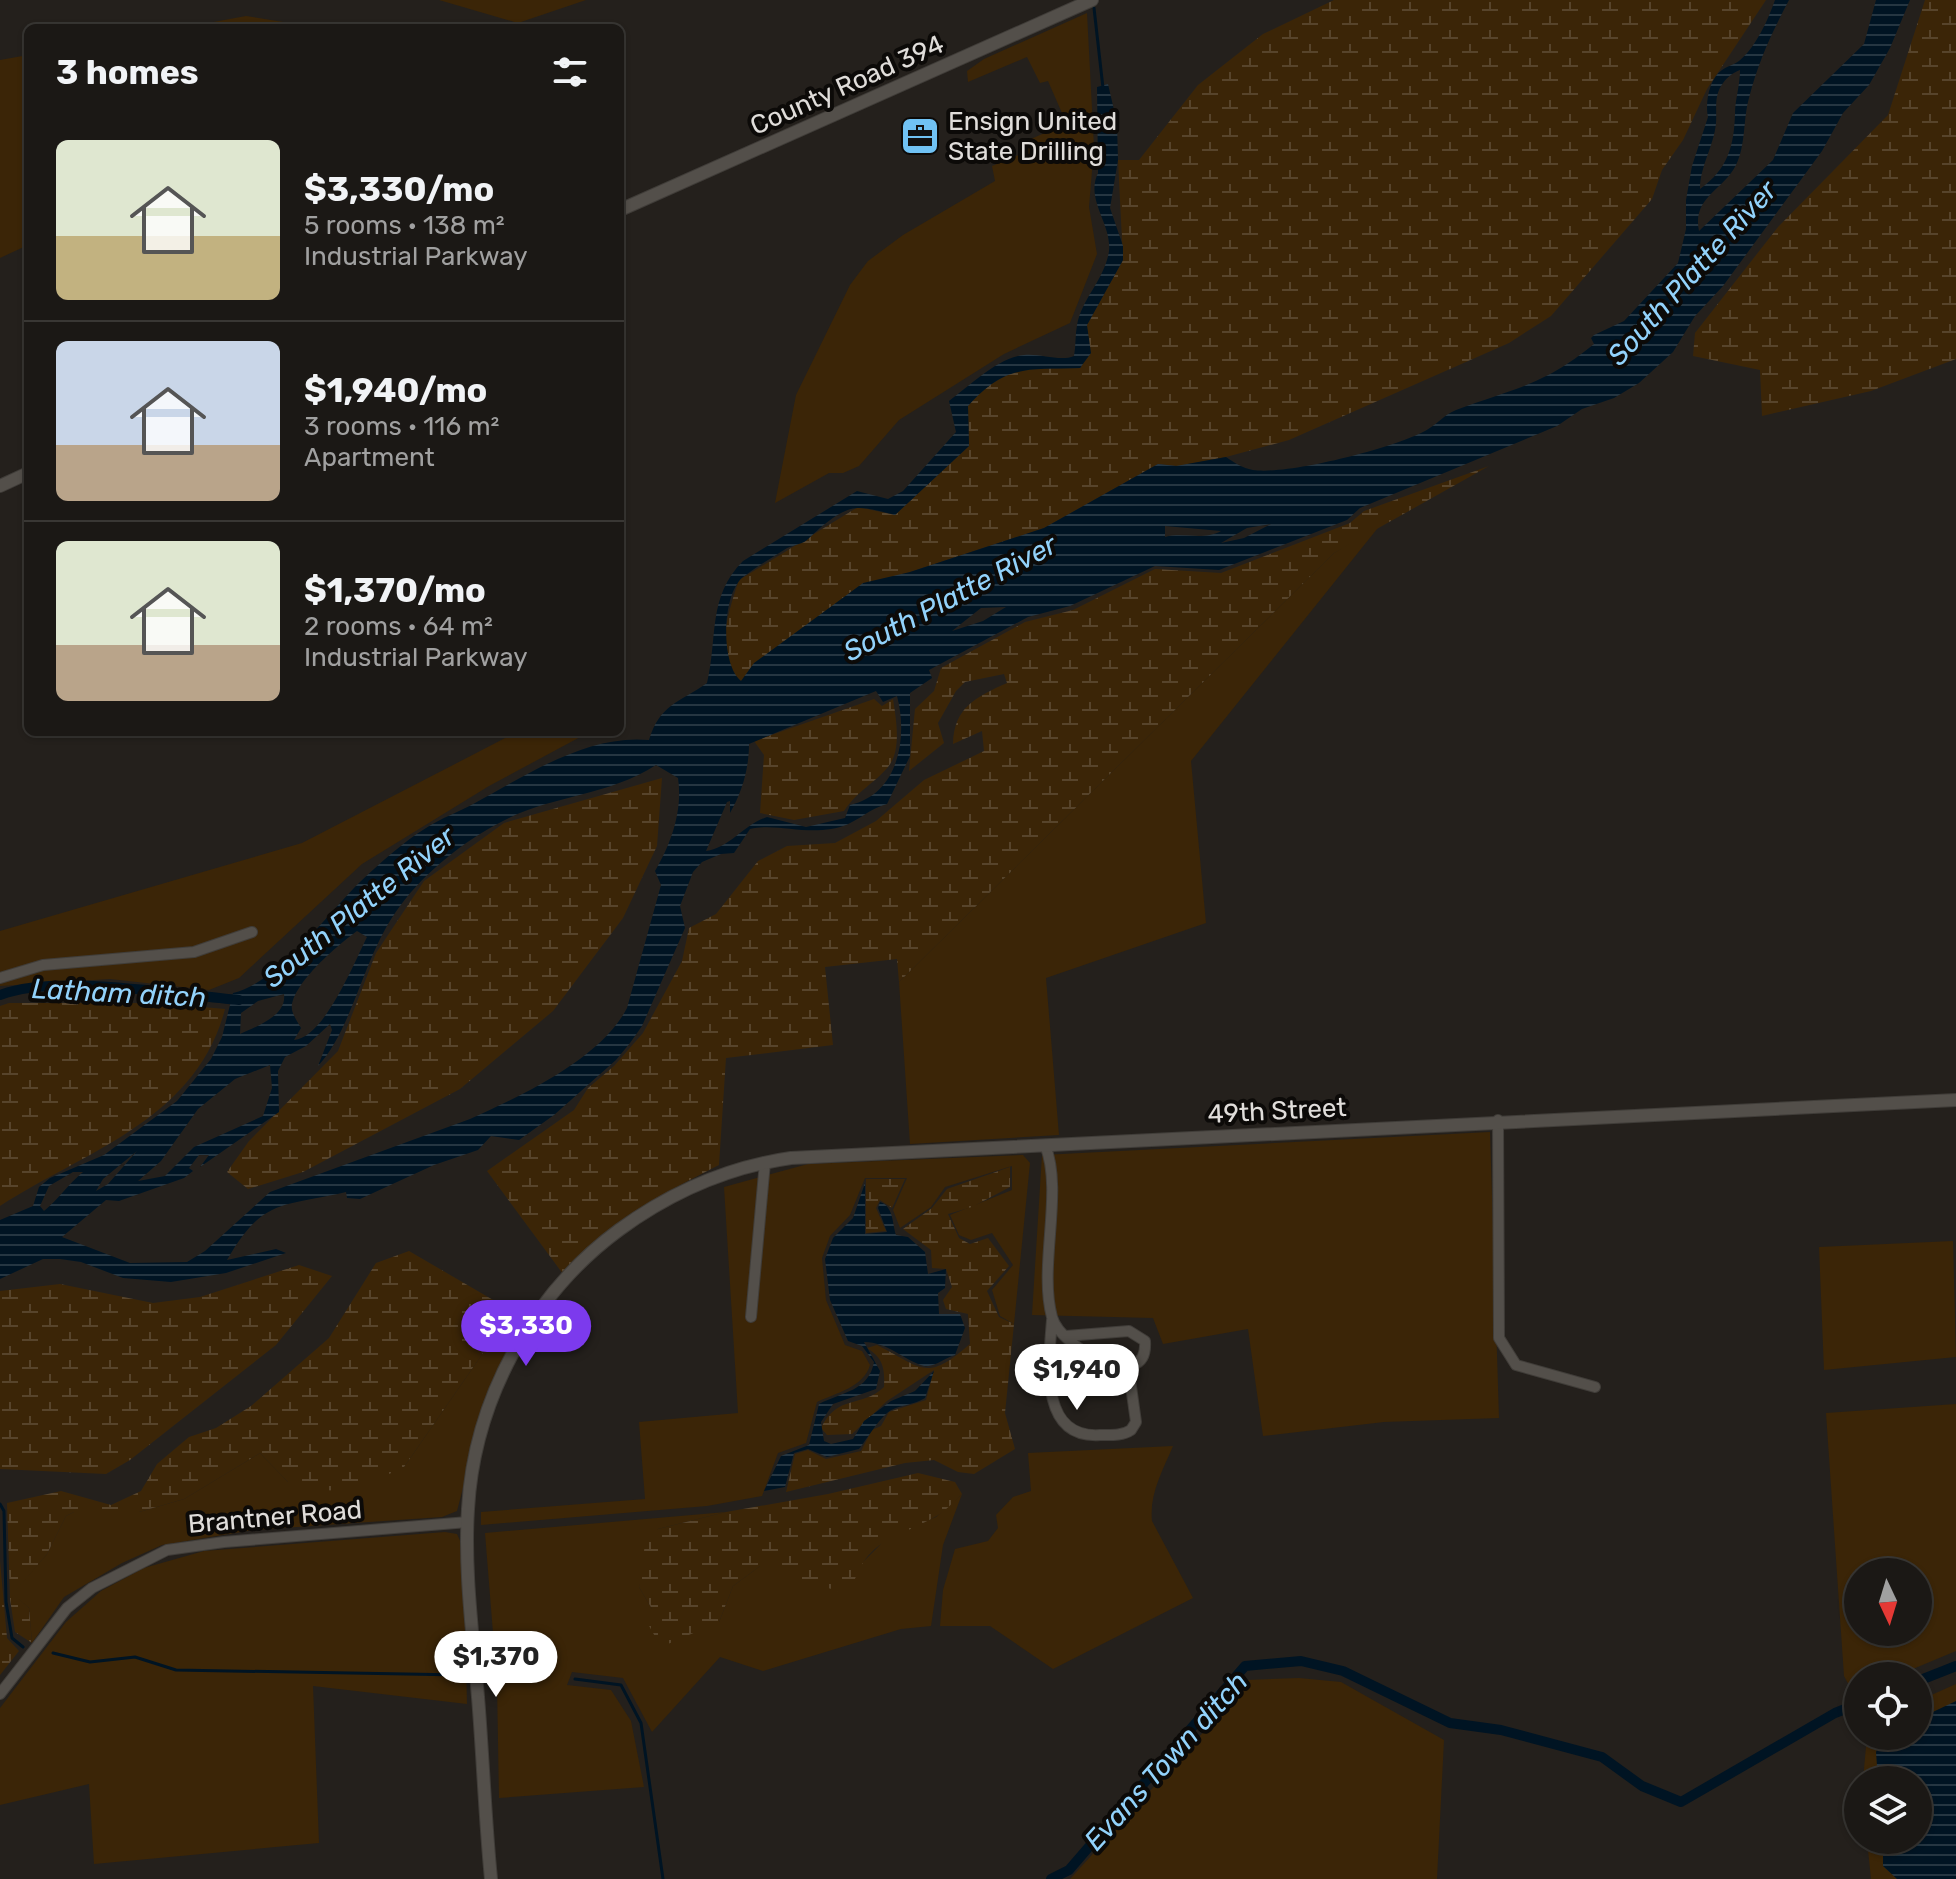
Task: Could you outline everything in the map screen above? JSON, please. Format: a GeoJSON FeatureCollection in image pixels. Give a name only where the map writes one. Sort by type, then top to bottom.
{"type":"FeatureCollection","features":[{"type":"Feature","properties":{"kind":"street","name":"County Road 394"},"geometry":{"type":"LineString","coordinates":[[624,208],[1076,4],[1092,0]]}},
{"type":"Feature","properties":{"kind":"street"},"geometry":{"type":"LineString","coordinates":[[0,486],[24,475]]}},
{"type":"Feature","properties":{"kind":"street"},"geometry":{"type":"LineString","coordinates":[[0,978],[43,965],[194,952],[252,932]]}},
{"type":"Feature","properties":{"kind":"street","name":"49th Street"},"geometry":{"type":"LineString","coordinates":[[491,1879],[468,1522],[478,1443],[500,1380],[514,1351],[556,1289],[583,1259],[617,1231],[694,1185],[765,1162],[1498,1120],[1956,1100]]}},
{"type":"Feature","properties":{"kind":"street"},"geometry":{"type":"LineString","coordinates":[[1498,1120],[1499,1338],[1516,1365],[1595,1387]]}},
{"type":"Feature","properties":{"kind":"street"},"geometry":{"type":"LineString","coordinates":[[1045,1145],[1052,1186],[1048,1247],[1052,1320],[1049,1360],[1053,1406],[1059,1418],[1075,1431],[1094,1436],[1131,1430],[1136,1422],[1128,1365]]}},
{"type":"Feature","properties":{"kind":"street"},"geometry":{"type":"LineString","coordinates":[[751,1317],[765,1162]]}},
{"type":"Feature","properties":{"kind":"street"},"geometry":{"type":"LineString","coordinates":[[1052,1320],[1066,1336],[1093,1360],[1104,1364],[1128,1365],[1140,1360],[1146,1352],[1145,1341],[1129,1331],[1066,1336]]}},
{"type":"Feature","properties":{"kind":"street","name":"Brantner Road"},"geometry":{"type":"LineString","coordinates":[[0,1694],[67,1608],[92,1588],[167,1550],[214,1542],[468,1522]]}},
{"type":"Feature","properties":{"kind":"green space"},"geometry":{"type":"Polygon","coordinates":[[[439,0],[586,0],[518,23],[439,0]]]}},
{"type":"Feature","properties":{"kind":"green space"},"geometry":{"type":"Polygon","coordinates":[[[1334,0],[1766,0],[1707,89],[1683,140],[1662,170],[1652,199],[1551,316],[1509,343],[1289,440],[1178,466],[1158,464],[1044,528],[910,572],[741,681],[732,672],[725,647],[725,633],[739,580],[858,507],[895,515],[969,446],[968,406],[995,381],[1032,369],[1081,368],[1087,325],[1123,260],[1118,160],[1139,160],[1198,85],[1263,34],[1334,0]]]}},
{"type":"Feature","properties":{"kind":"green space"},"geometry":{"type":"Polygon","coordinates":[[[1925,0],[1956,0],[1956,359],[1871,391],[1762,416],[1760,370],[1693,356],[1695,333],[1778,227],[1888,115],[1925,0]]]}},
{"type":"Feature","properties":{"kind":"green space"},"geometry":{"type":"Polygon","coordinates":[[[1087,13],[1094,147],[1089,207],[1097,254],[1070,323],[1004,354],[899,420],[859,466],[843,473],[829,473],[775,503],[796,395],[850,285],[868,261],[903,235],[995,181],[992,166],[1026,152],[1022,143],[1058,127],[1053,117],[1062,113],[1048,81],[1040,83],[1027,57],[968,82],[967,71],[984,59],[1087,13]]]}},
{"type":"Feature","properties":{"kind":"green space"},"geometry":{"type":"Polygon","coordinates":[[[246,16],[295,24],[203,24],[246,16]]]}},
{"type":"Feature","properties":{"kind":"green space"},"geometry":{"type":"Polygon","coordinates":[[[24,56],[24,247],[0,258],[0,60],[24,56]]]}},
{"type":"Feature","properties":{"kind":"green space"},"geometry":{"type":"Polygon","coordinates":[[[1489,466],[1334,553],[899,982],[897,959],[825,967],[833,1045],[726,1058],[719,1165],[616,1224],[563,1274],[487,1171],[574,1110],[588,1088],[614,1066],[643,1033],[682,961],[689,928],[716,914],[758,861],[787,846],[835,843],[876,821],[924,780],[984,751],[982,731],[953,744],[954,731],[962,712],[969,705],[1007,683],[1004,674],[965,682],[956,691],[938,723],[944,743],[909,771],[915,709],[934,691],[941,668],[1025,622],[1073,610],[1155,569],[1221,573],[1350,523],[1364,511],[1489,466]]]}},
{"type":"Feature","properties":{"kind":"green space"},"geometry":{"type":"Polygon","coordinates":[[[1381,524],[1191,761],[1206,923],[1046,978],[1059,1135],[910,1144],[899,982],[1334,553],[1381,524]]]}},
{"type":"Feature","properties":{"kind":"green space"},"geometry":{"type":"Polygon","coordinates":[[[874,699],[882,706],[893,699],[897,734],[895,752],[883,773],[844,811],[794,820],[760,813],[764,755],[754,741],[874,699]]]}},
{"type":"Feature","properties":{"kind":"green space"},"geometry":{"type":"Polygon","coordinates":[[[509,736],[582,736],[489,786],[362,864],[239,978],[209,990],[110,979],[0,986],[0,931],[302,843],[509,736]]]}},
{"type":"Feature","properties":{"kind":"green space"},"geometry":{"type":"Polygon","coordinates":[[[662,778],[657,846],[623,918],[553,1011],[460,1089],[303,1172],[248,1189],[227,1172],[249,1141],[338,1051],[376,953],[424,881],[504,823],[662,778]]]}},
{"type":"Feature","properties":{"kind":"green space"},"geometry":{"type":"Polygon","coordinates":[[[9,1003],[157,1003],[225,1009],[210,1047],[190,1079],[163,1106],[101,1149],[0,1206],[0,1006],[9,1003]]]}},
{"type":"Feature","properties":{"kind":"green space"},"geometry":{"type":"Polygon","coordinates":[[[1490,1132],[1499,1418],[1384,1422],[1263,1436],[1248,1329],[1163,1344],[1153,1318],[1032,1315],[1042,1155],[1490,1132]]]}},
{"type":"Feature","properties":{"kind":"green space"},"geometry":{"type":"Polygon","coordinates":[[[1023,1155],[1030,1163],[1014,1324],[1000,1316],[992,1290],[1013,1265],[992,1233],[971,1240],[959,1235],[950,1215],[1012,1190],[1012,1166],[945,1187],[931,1207],[900,1228],[893,1210],[907,1178],[865,1178],[850,1215],[830,1236],[822,1258],[826,1300],[845,1345],[862,1351],[870,1365],[856,1384],[817,1402],[806,1443],[778,1453],[762,1496],[707,1506],[481,1525],[481,1512],[645,1499],[639,1422],[738,1413],[724,1187],[808,1164],[1023,1155]]]}},
{"type":"Feature","properties":{"kind":"green space"},"geometry":{"type":"Polygon","coordinates":[[[1010,1167],[1010,1187],[972,1207],[948,1214],[959,1238],[970,1244],[988,1238],[1009,1266],[987,1291],[999,1317],[1014,1324],[1005,1413],[1015,1449],[974,1474],[958,1472],[934,1460],[905,1463],[786,1492],[795,1454],[808,1450],[826,1459],[861,1451],[872,1430],[881,1426],[889,1412],[926,1400],[934,1370],[887,1401],[852,1434],[827,1435],[821,1428],[834,1410],[884,1387],[882,1364],[867,1348],[877,1345],[925,1368],[944,1364],[970,1344],[968,1314],[946,1309],[943,1300],[952,1287],[946,1269],[932,1268],[931,1250],[903,1229],[932,1208],[947,1189],[1010,1167]]]}},
{"type":"Feature","properties":{"kind":"green space"},"geometry":{"type":"Polygon","coordinates":[[[866,1179],[905,1179],[892,1208],[880,1200],[876,1208],[886,1231],[866,1233],[866,1179]]]}},
{"type":"Feature","properties":{"kind":"green space"},"geometry":{"type":"Polygon","coordinates":[[[1953,1241],[1956,1357],[1824,1370],[1819,1247],[1953,1241]]]}},
{"type":"Feature","properties":{"kind":"green space"},"geometry":{"type":"Polygon","coordinates":[[[409,1251],[512,1311],[404,1467],[353,1491],[318,1490],[288,1482],[260,1453],[184,1499],[139,1512],[74,1512],[66,1516],[47,1554],[13,1594],[29,1608],[32,1643],[15,1632],[10,1599],[7,1503],[61,1491],[111,1505],[141,1491],[157,1464],[189,1437],[216,1428],[251,1406],[329,1338],[376,1263],[409,1251]]]}},
{"type":"Feature","properties":{"kind":"green space"},"geometry":{"type":"Polygon","coordinates":[[[299,1265],[332,1276],[276,1345],[130,1460],[106,1474],[0,1469],[0,1291],[60,1284],[153,1303],[200,1297],[299,1265]]]}},
{"type":"Feature","properties":{"kind":"green space"},"geometry":{"type":"Polygon","coordinates":[[[512,1311],[527,1319],[487,1394],[457,1511],[442,1517],[253,1530],[162,1545],[122,1563],[64,1597],[32,1643],[29,1608],[12,1594],[47,1554],[66,1516],[74,1512],[139,1512],[184,1499],[260,1453],[288,1482],[404,1467],[512,1311]]]}},
{"type":"Feature","properties":{"kind":"green space"},"geometry":{"type":"Polygon","coordinates":[[[1956,1404],[1956,1651],[1930,1662],[1844,1662],[1844,1676],[1826,1413],[1956,1404]]]}},
{"type":"Feature","properties":{"kind":"green space"},"geometry":{"type":"Polygon","coordinates":[[[1173,1446],[1155,1492],[1152,1521],[1193,1598],[1053,1669],[990,1626],[940,1626],[943,1590],[955,1549],[988,1541],[998,1528],[996,1515],[1013,1497],[1031,1491],[1028,1453],[1173,1446]]]}},
{"type":"Feature","properties":{"kind":"green space"},"geometry":{"type":"Polygon","coordinates":[[[918,1473],[955,1482],[962,1494],[937,1516],[891,1538],[871,1553],[856,1577],[850,1595],[760,1566],[733,1586],[719,1622],[661,1647],[648,1624],[652,1609],[639,1587],[645,1544],[658,1529],[918,1473]]]}},
{"type":"Feature","properties":{"kind":"green space"},"geometry":{"type":"Polygon","coordinates":[[[962,1494],[943,1545],[931,1626],[901,1629],[763,1671],[720,1657],[652,1732],[623,1678],[572,1672],[567,1685],[611,1690],[631,1721],[644,1787],[499,1798],[497,1683],[485,1533],[726,1512],[658,1529],[639,1587],[652,1609],[719,1622],[733,1586],[760,1566],[858,1567],[888,1537],[936,1517],[962,1494]]]}},
{"type":"Feature","properties":{"kind":"green space"},"geometry":{"type":"Polygon","coordinates":[[[445,1532],[457,1534],[463,1547],[467,1704],[313,1686],[319,1843],[94,1864],[89,1784],[0,1805],[0,1708],[66,1622],[101,1591],[144,1568],[204,1551],[445,1532]]]}},
{"type":"Feature","properties":{"kind":"green space"},"geometry":{"type":"Polygon","coordinates":[[[0,1561],[7,1638],[19,1651],[0,1675],[0,1561]]]}},
{"type":"Feature","properties":{"kind":"green space"},"geometry":{"type":"Polygon","coordinates":[[[1299,1678],[1341,1682],[1444,1740],[1437,1879],[1070,1879],[1218,1716],[1246,1680],[1299,1678]]]}},
{"type":"Feature","properties":{"kind":"green space"},"geometry":{"type":"Polygon","coordinates":[[[1956,1684],[1956,1879],[1871,1879],[1868,1854],[1932,1854],[1932,1766],[1864,1766],[1866,1750],[1932,1750],[1932,1695],[1956,1684]]]}},
{"type":"Feature","properties":{"kind":"water","name":"South Platte River"},"geometry":{"type":"Polygon","coordinates":[[[1775,0],[1789,0],[1766,48],[1753,85],[1739,157],[1730,174],[1704,202],[1698,219],[1699,231],[1773,160],[1793,113],[1864,44],[1876,0],[1910,0],[1890,48],[1869,85],[1843,113],[1822,151],[1723,286],[1695,316],[1673,352],[1639,383],[1614,398],[1582,409],[1557,426],[1360,508],[1347,520],[1219,570],[1155,566],[1070,606],[1028,617],[929,670],[932,678],[910,693],[910,756],[887,804],[847,825],[831,829],[750,829],[734,853],[721,854],[702,862],[693,872],[680,906],[685,928],[642,1026],[616,1060],[554,1115],[519,1140],[491,1136],[478,1150],[434,1165],[360,1199],[347,1198],[346,1192],[276,1208],[252,1225],[227,1260],[276,1249],[286,1253],[226,1273],[171,1282],[123,1278],[81,1262],[43,1259],[0,1279],[0,1220],[33,1206],[39,1187],[50,1178],[104,1155],[177,1101],[211,1059],[222,1037],[233,993],[250,987],[284,962],[360,882],[408,840],[432,824],[558,759],[603,743],[649,740],[665,711],[707,683],[719,604],[724,589],[743,561],[857,491],[888,499],[903,491],[956,432],[949,401],[994,367],[1024,355],[1074,356],[1080,315],[1103,271],[1109,251],[1107,231],[1095,193],[1098,173],[1097,87],[1108,84],[1117,123],[1118,160],[1110,208],[1123,246],[1123,260],[1087,325],[1091,353],[1080,368],[1019,372],[994,382],[968,406],[969,446],[895,515],[863,508],[845,511],[805,542],[787,548],[743,577],[731,598],[726,629],[730,660],[741,681],[754,663],[863,583],[910,572],[1044,528],[1158,464],[1176,466],[1226,457],[1249,469],[1269,471],[1363,453],[1426,430],[1456,410],[1543,378],[1576,358],[1594,344],[1591,338],[1594,335],[1624,321],[1678,263],[1686,229],[1686,200],[1692,166],[1708,117],[1711,85],[1718,74],[1739,61],[1751,48],[1775,0]],[[1740,70],[1732,74],[1717,95],[1715,131],[1700,189],[1723,165],[1731,147],[1740,70]],[[1271,524],[1247,528],[1221,543],[1244,538],[1271,524]],[[1165,526],[1165,537],[1207,535],[1221,531],[1165,526]],[[1006,607],[981,608],[952,631],[983,621],[1006,607]],[[876,691],[749,744],[748,762],[734,805],[730,813],[730,801],[727,802],[706,851],[722,846],[767,817],[806,827],[845,818],[850,805],[867,799],[880,789],[896,762],[901,729],[897,696],[883,702],[876,691]],[[656,765],[618,784],[521,812],[460,847],[421,881],[387,925],[341,1031],[318,1066],[332,1030],[330,1024],[306,1046],[285,1057],[278,1071],[279,1112],[200,1167],[209,1155],[199,1155],[189,1168],[193,1171],[184,1178],[119,1201],[106,1200],[62,1237],[130,1263],[187,1262],[205,1251],[270,1192],[470,1119],[558,1074],[599,1044],[627,1008],[661,885],[655,871],[671,838],[679,802],[678,778],[656,765]],[[357,931],[339,945],[298,989],[292,1010],[301,1028],[294,1040],[316,1027],[327,1013],[367,937],[357,931]],[[284,994],[258,1001],[241,1013],[240,1034],[276,1014],[284,1002],[284,994]],[[270,1065],[235,1079],[198,1109],[161,1161],[138,1181],[165,1176],[194,1147],[263,1116],[272,1088],[270,1065]],[[137,1151],[103,1179],[96,1191],[108,1184],[137,1151]],[[73,1172],[49,1186],[40,1206],[44,1211],[83,1172],[73,1172]]]}},
{"type":"Feature","properties":{"kind":"water"},"geometry":{"type":"Polygon","coordinates":[[[865,1183],[865,1234],[887,1232],[878,1208],[880,1202],[885,1204],[896,1235],[908,1237],[925,1252],[928,1274],[946,1269],[945,1288],[938,1293],[939,1314],[960,1314],[965,1328],[955,1355],[928,1366],[881,1345],[864,1342],[880,1371],[876,1389],[833,1404],[821,1422],[824,1441],[831,1444],[853,1439],[864,1421],[891,1401],[915,1391],[934,1371],[925,1398],[887,1413],[859,1449],[827,1457],[808,1449],[794,1453],[785,1487],[764,1491],[781,1456],[809,1445],[819,1404],[860,1385],[871,1372],[874,1362],[862,1346],[848,1341],[830,1300],[825,1259],[833,1238],[853,1218],[865,1183]]]}},
{"type":"Feature","properties":{"kind":"water"},"geometry":{"type":"Polygon","coordinates":[[[1956,1701],[1956,1879],[1897,1879],[1883,1866],[1883,1854],[1932,1854],[1932,1766],[1877,1766],[1876,1752],[1932,1750],[1932,1712],[1956,1701]]]}},
{"type":"Feature","properties":{"kind":"waterway"},"geometry":{"type":"LineString","coordinates":[[1094,8],[1103,88]]}},
{"type":"Feature","properties":{"kind":"waterway","name":"Latham ditch"},"geometry":{"type":"LineString","coordinates":[[0,995],[24,989],[84,986],[239,1000]]}},
{"type":"Feature","properties":{"kind":"waterway"},"geometry":{"type":"LineString","coordinates":[[0,1504],[4,1511],[6,1602],[12,1638],[23,1647]]}},
{"type":"Feature","properties":{"kind":"waterway"},"geometry":{"type":"LineString","coordinates":[[53,1653],[90,1662],[135,1657],[176,1670],[461,1675]]}},
{"type":"Feature","properties":{"kind":"waterway","name":"Evans Town ditch"},"geometry":{"type":"LineString","coordinates":[[1051,1879],[1069,1870],[1245,1666],[1301,1661],[1343,1671],[1450,1723],[1501,1730],[1602,1757],[1642,1786],[1681,1802],[1844,1709]]}},
{"type":"Feature","properties":{"kind":"waterway","name":"Evans Town ditch"},"geometry":{"type":"LineString","coordinates":[[1932,1675],[1956,1666]]}},
{"type":"Feature","properties":{"kind":"waterway"},"geometry":{"type":"LineString","coordinates":[[575,1679],[621,1685],[641,1723],[663,1879]]}},
{"type":"Feature","properties":{"kind":"place","name":"Ensign United State Drilling"},"geometry":{"type":"Point","coordinates":[920,136]}}]}
